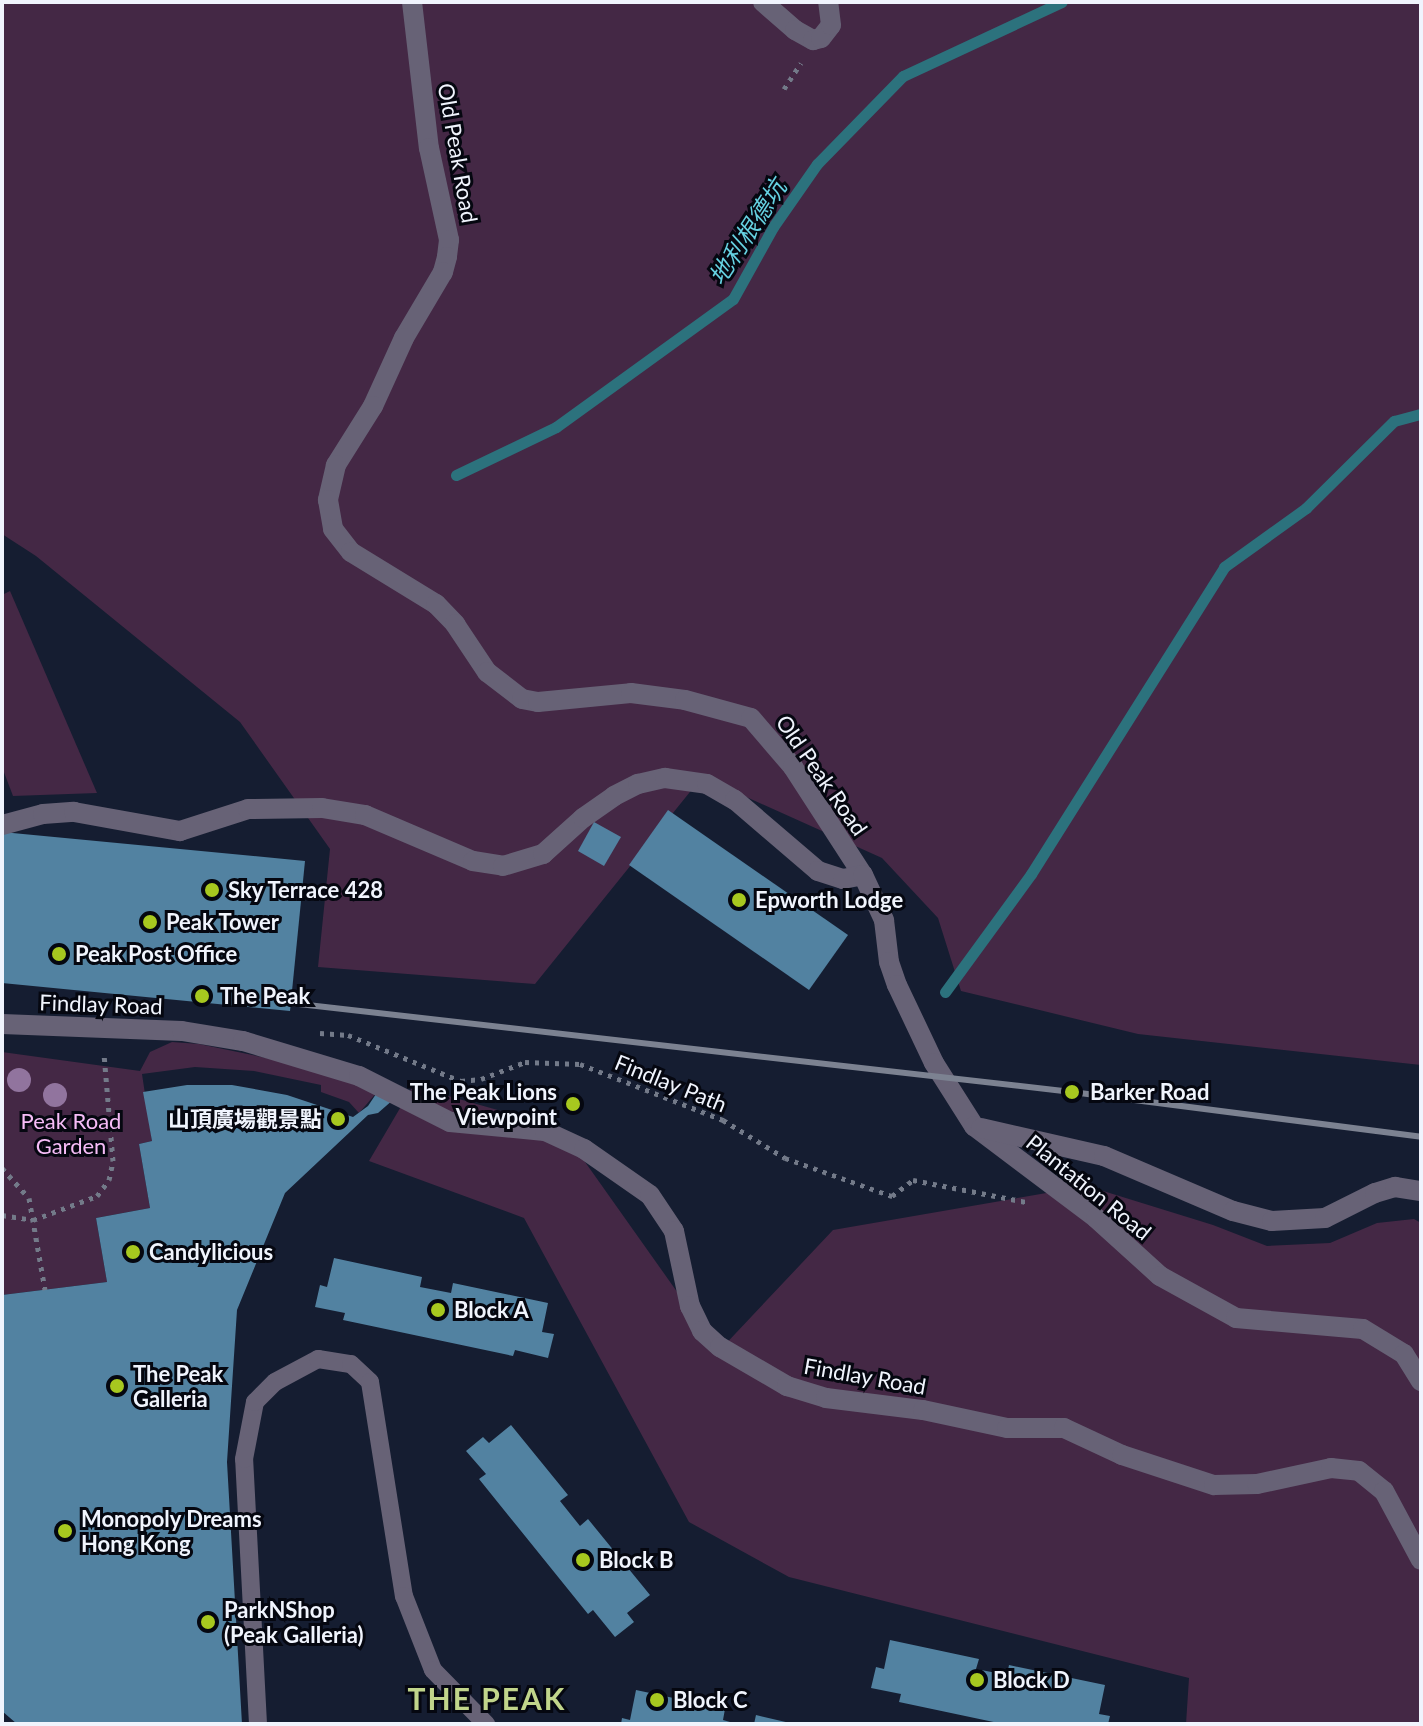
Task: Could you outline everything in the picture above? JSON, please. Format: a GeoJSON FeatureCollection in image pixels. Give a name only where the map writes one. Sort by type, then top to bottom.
{"type":"FeatureCollection","features":[{"type":"Feature","properties":{"kind":"street","name":"Old Peak Road"},"geometry":{"type":"LineString","coordinates":[[412,2],[429,148],[449,240],[447,257],[439,278],[404,338],[378,398],[336,465],[328,500],[336,534],[351,552],[436,604],[455,624],[487,672],[522,699],[538,702],[631,693],[685,700],[751,718],[793,767],[863,875]]}},
{"type":"Feature","properties":{"kind":"street"},"geometry":{"type":"LineString","coordinates":[[763,2],[795,30],[813,40],[821,38],[831,25],[828,2]]}},
{"type":"Feature","properties":{"kind":"street"},"geometry":{"type":"LineString","coordinates":[[2,825],[43,814],[74,812],[180,831],[248,809],[322,808],[365,815],[473,861],[503,866],[543,854],[583,818],[626,789],[648,781],[676,778],[707,784],[728,795],[818,871],[843,879],[863,875]]}},
{"type":"Feature","properties":{"kind":"street","name":"Plantation Road"},"geometry":{"type":"LineString","coordinates":[[863,875],[884,920],[897,985],[934,1063],[974,1126],[1096,1218],[1160,1276],[1236,1318],[1363,1329],[1404,1354],[1421,1381]]}},
{"type":"Feature","properties":{"kind":"street","name":"Findlay Road"},"geometry":{"type":"LineString","coordinates":[[2,1024],[182,1031],[282,1050],[373,1081],[450,1122],[535,1129],[584,1149],[638,1184],[660,1207],[674,1231],[690,1306],[702,1331],[731,1355],[787,1386],[826,1398],[923,1410],[1007,1428],[1064,1428],[1115,1452],[1207,1484],[1236,1487],[1303,1472],[1353,1469],[1373,1479],[1384,1491],[1421,1560]]}},
{"type":"Feature","properties":{"kind":"street"},"geometry":{"type":"LineString","coordinates":[[974,1126],[1104,1156],[1233,1211],[1272,1221],[1325,1218],[1375,1193],[1395,1187],[1421,1191]]}},
{"type":"Feature","properties":{"kind":"lane"},"geometry":{"type":"LineString","coordinates":[[258,1724],[244,1459],[255,1402],[275,1382],[318,1359],[351,1364],[370,1382],[404,1596],[433,1670],[486,1724]]}},
{"type":"Feature","properties":{"kind":"path"},"geometry":{"type":"LineString","coordinates":[[2,1215],[33,1220],[97,1196],[109,1180],[113,1161],[103,1030]]}},
{"type":"Feature","properties":{"kind":"path","name":"Findlay Path"},"geometry":{"type":"LineString","coordinates":[[313,1033],[348,1035],[461,1081],[481,1079],[525,1062],[580,1064],[723,1120],[785,1158],[892,1196],[913,1180],[1037,1205]]}},
{"type":"Feature","properties":{"kind":"path"},"geometry":{"type":"LineString","coordinates":[[2,1168],[29,1198],[45,1290]]}},
{"type":"Feature","properties":{"kind":"green space"},"geometry":{"type":"Polygon","coordinates":[[[2,2],[1421,2],[1421,1065],[1138,1034],[961,991],[938,918],[882,858],[702,777],[535,984],[318,967],[330,849],[240,722],[36,556],[2,534],[2,2]]]}},
{"type":"Feature","properties":{"kind":"green space"},"geometry":{"type":"Polygon","coordinates":[[[10,591],[97,793],[13,796],[2,767],[2,595],[10,591]]]}},
{"type":"Feature","properties":{"kind":"green space","name":"Peak Road Garden"},"geometry":{"type":"Polygon","coordinates":[[[172,1042],[199,1044],[310,1067],[378,1091],[359,1113],[349,1102],[321,1092],[321,1085],[254,1071],[195,1067],[142,1074],[152,1141],[139,1144],[150,1208],[96,1218],[107,1282],[2,1295],[2,1052],[140,1071],[150,1052],[172,1042]]]}},
{"type":"Feature","properties":{"kind":"green space"},"geometry":{"type":"Polygon","coordinates":[[[413,1086],[561,1128],[719,1351],[833,1230],[1087,1186],[1213,1225],[1267,1246],[1330,1243],[1377,1223],[1414,1219],[1421,1223],[1421,1724],[1186,1724],[1189,1678],[789,1577],[689,1522],[524,1218],[369,1161],[413,1086]]]}},
{"type":"Feature","properties":{"kind":"building","name":"Epworth Lodge"},"geometry":{"type":"Polygon","coordinates":[[[668,810],[848,935],[809,990],[629,865],[668,810]]]}},
{"type":"Feature","properties":{"kind":"building"},"geometry":{"type":"Polygon","coordinates":[[[594,822],[621,837],[604,866],[578,851],[594,822]]]}},
{"type":"Feature","properties":{"kind":"building","name":"Peak Tower"},"geometry":{"type":"Polygon","coordinates":[[[2,832],[305,861],[290,1011],[2,983],[2,832]]]}},
{"type":"Feature","properties":{"kind":"building","name":"The Peak Galleria"},"geometry":{"type":"Polygon","coordinates":[[[187,1085],[232,1085],[287,1095],[353,1117],[368,1106],[378,1091],[394,1099],[378,1113],[368,1115],[285,1193],[237,1310],[227,1462],[242,1724],[17,1724],[2,1711],[2,1295],[107,1282],[96,1218],[150,1208],[139,1144],[152,1141],[143,1092],[187,1085]]]}},
{"type":"Feature","properties":{"kind":"building","name":"Block A"},"geometry":{"type":"Polygon","coordinates":[[[334,1258],[422,1277],[420,1287],[451,1293],[453,1283],[548,1303],[542,1332],[554,1334],[548,1358],[515,1350],[513,1356],[343,1320],[345,1313],[315,1307],[320,1285],[327,1287],[334,1258]]]}},
{"type":"Feature","properties":{"kind":"building","name":"Block B"},"geometry":{"type":"Polygon","coordinates":[[[511,1425],[568,1495],[560,1501],[580,1526],[588,1519],[650,1595],[627,1613],[634,1622],[615,1637],[593,1610],[588,1614],[479,1479],[486,1474],[466,1451],[483,1437],[489,1443],[511,1425]]]}},
{"type":"Feature","properties":{"kind":"building","name":"Block D"},"geometry":{"type":"Polygon","coordinates":[[[890,1640],[979,1659],[976,1669],[1007,1675],[1009,1665],[1105,1685],[1099,1714],[1110,1716],[1108,1724],[1003,1724],[899,1702],[901,1694],[871,1688],[876,1667],[884,1669],[890,1640]]]}},
{"type":"Feature","properties":{"kind":"building","name":"Block C"},"geometry":{"type":"Polygon","coordinates":[[[636,1690],[725,1709],[723,1720],[737,1724],[621,1724],[622,1718],[630,1720],[636,1690]]]}},
{"type":"Feature","properties":{"kind":"building","name":"Block C"},"geometry":{"type":"Polygon","coordinates":[[[756,1715],[790,1723],[754,1724],[756,1715]]]}},
{"type":"Feature","properties":{"kind":"waterway","name":"地利根德坑"},"geometry":{"type":"LineString","coordinates":[[456,475],[556,427],[733,299],[773,227],[817,164],[903,76],[1062,2]]}},
{"type":"Feature","properties":{"kind":"waterway"},"geometry":{"type":"LineString","coordinates":[[945,992],[1031,874],[1224,567],[1306,508],[1394,421],[1421,414]]}},
{"type":"Feature","properties":{"kind":"railway"},"geometry":{"type":"LineString","coordinates":[[290,1003],[1072,1092],[1421,1137]]}},
{"type":"Feature","properties":{"kind":"place","name":"Sky Terrace 428"},"geometry":{"type":"Point","coordinates":[212,890]}},
{"type":"Feature","properties":{"kind":"place","name":"Epworth Lodge"},"geometry":{"type":"Point","coordinates":[739,900]}},
{"type":"Feature","properties":{"kind":"place","name":"Peak Tower"},"geometry":{"type":"Point","coordinates":[150,922]}},
{"type":"Feature","properties":{"kind":"place","name":"Peak Post Office"},"geometry":{"type":"Point","coordinates":[59,954]}},
{"type":"Feature","properties":{"kind":"place","name":"The Peak"},"geometry":{"type":"Point","coordinates":[202,996]}},
{"type":"Feature","properties":{"kind":"place","name":"Barker Road"},"geometry":{"type":"Point","coordinates":[1072,1092]}},
{"type":"Feature","properties":{"kind":"place","name":"The Peak Lions Viewpoint"},"geometry":{"type":"Point","coordinates":[573,1104]}},
{"type":"Feature","properties":{"kind":"place","name":"山頂廣場觀景點"},"geometry":{"type":"Point","coordinates":[338,1119]}},
{"type":"Feature","properties":{"kind":"place","name":"Candylicious"},"geometry":{"type":"Point","coordinates":[133,1252]}},
{"type":"Feature","properties":{"kind":"place","name":"Block A"},"geometry":{"type":"Point","coordinates":[438,1310]}},
{"type":"Feature","properties":{"kind":"place","name":"The Peak Galleria"},"geometry":{"type":"Point","coordinates":[117,1386]}},
{"type":"Feature","properties":{"kind":"place","name":"Monopoly Dreams Hong Kong"},"geometry":{"type":"Point","coordinates":[65,1531]}},
{"type":"Feature","properties":{"kind":"place","name":"Block B"},"geometry":{"type":"Point","coordinates":[583,1560]}},
{"type":"Feature","properties":{"kind":"place","name":"ParkNShop (Peak Galleria)"},"geometry":{"type":"Point","coordinates":[208,1622]}},
{"type":"Feature","properties":{"kind":"place","name":"Block D"},"geometry":{"type":"Point","coordinates":[977,1680]}},
{"type":"Feature","properties":{"kind":"place","name":"Block C"},"geometry":{"type":"Point","coordinates":[657,1700]}},
{"type":"Feature","properties":{"kind":"district","name":"THE PEAK"},"geometry":{"type":"Point","coordinates":[487,1698]}}]}
